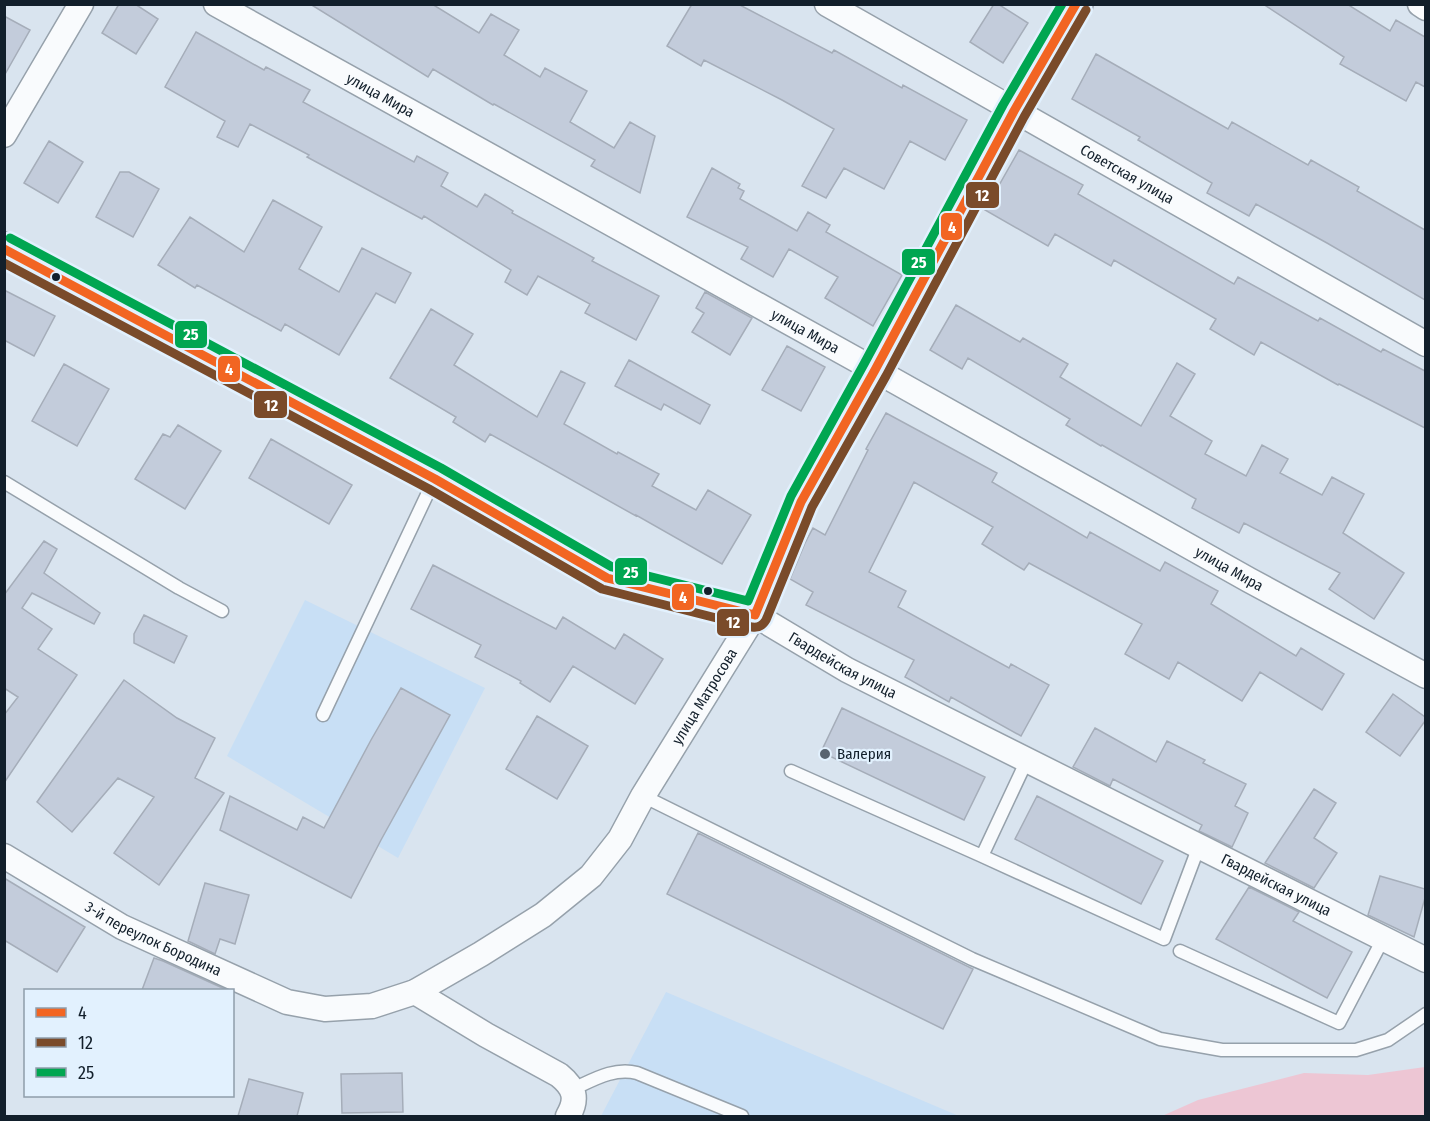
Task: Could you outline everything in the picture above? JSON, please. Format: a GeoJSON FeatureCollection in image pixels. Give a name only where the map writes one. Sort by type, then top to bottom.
{"type":"FeatureCollection","features":[{"type":"Feature","properties":{"kind":"street"},"geometry":{"type":"LineString","coordinates":[[4,135],[81,4]]}},
{"type":"Feature","properties":{"kind":"street","name":"улица Мира"},"geometry":{"type":"LineString","coordinates":[[216,4],[1248,580],[1425,676]]}},
{"type":"Feature","properties":{"kind":"street","name":"Советская улица"},"geometry":{"type":"LineString","coordinates":[[827,4],[1425,344]]}},
{"type":"Feature","properties":{"kind":"street","name":"улица Матросова"},"geometry":{"type":"LineString","coordinates":[[415,992],[482,954],[543,915],[591,876],[620,839],[643,796],[755,615],[801,502],[875,370],[1014,111],[1076,4]]}},
{"type":"Feature","properties":{"kind":"street"},"geometry":{"type":"LineString","coordinates":[[1420,4],[1425,8]]}},
{"type":"Feature","properties":{"kind":"street","name":"Гвардейская улица"},"geometry":{"type":"LineString","coordinates":[[4,249],[435,479],[607,578],[755,615],[847,670],[1425,960]]}},
{"type":"Feature","properties":{"kind":"street","name":"3-й переулок Бородина"},"geometry":{"type":"LineString","coordinates":[[4,856],[122,927],[287,1002],[325,1009],[372,1006],[415,992]]}},
{"type":"Feature","properties":{"kind":"street"},"geometry":{"type":"LineString","coordinates":[[415,992],[567,1081],[573,1089],[573,1106],[568,1116]]}},
{"type":"Feature","properties":{"kind":"lane"},"geometry":{"type":"LineString","coordinates":[[323,715],[435,479]]}},
{"type":"Feature","properties":{"kind":"lane"},"geometry":{"type":"LineString","coordinates":[[4,482],[179,588],[222,610]]}},
{"type":"Feature","properties":{"kind":"lane"},"geometry":{"type":"LineString","coordinates":[[982,855],[1027,760]]}},
{"type":"Feature","properties":{"kind":"lane"},"geometry":{"type":"LineString","coordinates":[[791,771],[982,855],[1164,939],[1199,846]]}},
{"type":"Feature","properties":{"kind":"lane"},"geometry":{"type":"LineString","coordinates":[[643,796],[972,958],[1160,1040],[1222,1050],[1356,1050],[1388,1040],[1425,1014]]}},
{"type":"Feature","properties":{"kind":"lane"},"geometry":{"type":"LineString","coordinates":[[1180,951],[1339,1023],[1383,939]]}},
{"type":"Feature","properties":{"kind":"lane"},"geometry":{"type":"LineString","coordinates":[[573,1089],[614,1072],[628,1071],[742,1116]]}},
{"type":"Feature","properties":{"kind":"shaded area"},"geometry":{"type":"Polygon","coordinates":[[[305,600],[485,688],[398,858],[227,756],[305,600]]]}},
{"type":"Feature","properties":{"kind":"shaded area"},"geometry":{"type":"Polygon","coordinates":[[[666,992],[959,1116],[601,1116],[666,992]]]}},
{"type":"Feature","properties":{"kind":"shaded area"},"geometry":{"type":"Polygon","coordinates":[[[1425,1067],[1425,1116],[1162,1116],[1198,1100],[1304,1073],[1368,1075],[1425,1067]]]}},
{"type":"Feature","properties":{"kind":"building"},"geometry":{"type":"Polygon","coordinates":[[[119,4],[135,4],[158,19],[136,54],[102,33],[119,4]]]}},
{"type":"Feature","properties":{"kind":"building"},"geometry":{"type":"Polygon","coordinates":[[[310,4],[432,4],[479,33],[491,14],[519,30],[504,55],[540,77],[545,68],[587,91],[570,122],[614,148],[630,122],[655,136],[640,193],[591,166],[595,160],[493,105],[433,69],[428,77],[310,4]]]}},
{"type":"Feature","properties":{"kind":"building"},"geometry":{"type":"Polygon","coordinates":[[[692,4],[738,4],[832,53],[834,50],[902,88],[903,85],[967,120],[945,160],[910,141],[884,189],[844,168],[826,198],[802,186],[834,129],[704,60],[701,66],[667,46],[692,4]]]}},
{"type":"Feature","properties":{"kind":"building"},"geometry":{"type":"Polygon","coordinates":[[[994,4],[998,4],[1028,23],[1003,63],[970,42],[994,4]]]}},
{"type":"Feature","properties":{"kind":"building"},"geometry":{"type":"Polygon","coordinates":[[[1263,4],[1347,4],[1390,31],[1396,20],[1425,37],[1425,87],[1416,82],[1406,101],[1340,64],[1344,57],[1263,4]]]}},
{"type":"Feature","properties":{"kind":"building"},"geometry":{"type":"Polygon","coordinates":[[[4,16],[30,30],[4,76],[4,16]]]}},
{"type":"Feature","properties":{"kind":"building"},"geometry":{"type":"Polygon","coordinates":[[[196,32],[264,70],[266,67],[310,90],[303,102],[414,162],[417,156],[448,173],[441,186],[477,207],[485,194],[513,211],[512,213],[594,258],[592,261],[659,296],[636,340],[585,313],[590,304],[538,276],[527,295],[505,282],[511,270],[424,216],[422,219],[250,124],[238,147],[217,137],[225,121],[165,87],[196,32]]]}},
{"type":"Feature","properties":{"kind":"building"},"geometry":{"type":"Polygon","coordinates":[[[1096,54],[1228,129],[1232,122],[1308,165],[1311,160],[1359,187],[1357,191],[1425,230],[1425,300],[1256,204],[1249,216],[1207,193],[1212,183],[1138,140],[1140,137],[1072,99],[1096,54]]]}},
{"type":"Feature","properties":{"kind":"building"},"geometry":{"type":"Polygon","coordinates":[[[49,141],[83,162],[58,203],[24,183],[49,141]]]}},
{"type":"Feature","properties":{"kind":"building"},"geometry":{"type":"Polygon","coordinates":[[[1019,150],[1083,185],[1078,194],[1234,284],[1238,277],[1318,321],[1320,318],[1381,352],[1383,349],[1425,371],[1425,428],[1338,385],[1261,342],[1254,355],[1210,329],[1216,319],[1114,260],[1111,266],[1055,234],[1048,246],[985,210],[1019,150]]]}},
{"type":"Feature","properties":{"kind":"building"},"geometry":{"type":"Polygon","coordinates":[[[712,168],[740,184],[738,188],[744,191],[740,199],[797,231],[808,212],[830,225],[826,232],[902,275],[873,326],[825,298],[838,277],[789,249],[773,277],[741,259],[748,247],[687,217],[712,168]]]}},
{"type":"Feature","properties":{"kind":"building"},"geometry":{"type":"Polygon","coordinates":[[[120,172],[129,172],[159,189],[133,237],[96,217],[120,172]]]}},
{"type":"Feature","properties":{"kind":"building"},"geometry":{"type":"Polygon","coordinates":[[[273,200],[322,227],[299,269],[339,292],[362,248],[411,273],[395,303],[376,293],[339,355],[285,324],[281,331],[197,285],[195,288],[158,265],[190,217],[244,252],[273,200]]]}},
{"type":"Feature","properties":{"kind":"building"},"geometry":{"type":"Polygon","coordinates":[[[4,290],[55,316],[34,356],[4,340],[4,290]]]}},
{"type":"Feature","properties":{"kind":"building"},"geometry":{"type":"Polygon","coordinates":[[[705,292],[752,318],[730,355],[692,332],[704,313],[696,308],[705,292]]]}},
{"type":"Feature","properties":{"kind":"building"},"geometry":{"type":"Polygon","coordinates":[[[956,305],[1020,342],[1023,338],[1068,364],[1060,377],[1141,426],[1177,363],[1195,374],[1170,416],[1212,441],[1205,454],[1246,476],[1262,445],[1288,459],[1280,473],[1322,495],[1332,477],[1364,494],[1343,533],[1404,573],[1374,619],[1329,589],[1340,573],[1244,523],[1239,533],[1192,508],[1196,499],[1066,425],[1070,419],[968,358],[962,369],[930,350],[956,305]]]}},
{"type":"Feature","properties":{"kind":"building"},"geometry":{"type":"Polygon","coordinates":[[[431,309],[473,334],[454,365],[537,417],[561,371],[585,383],[564,424],[617,454],[618,452],[659,474],[652,486],[696,510],[708,490],[751,515],[722,564],[490,434],[485,442],[453,422],[456,417],[390,378],[431,309]]]}},
{"type":"Feature","properties":{"kind":"building"},"geometry":{"type":"Polygon","coordinates":[[[787,346],[825,367],[801,411],[762,390],[787,346]]]}},
{"type":"Feature","properties":{"kind":"building"},"geometry":{"type":"Polygon","coordinates":[[[629,360],[710,405],[700,424],[664,404],[661,410],[615,386],[629,360]]]}},
{"type":"Feature","properties":{"kind":"building"},"geometry":{"type":"Polygon","coordinates":[[[64,364],[109,389],[77,446],[32,421],[64,364]]]}},
{"type":"Feature","properties":{"kind":"building"},"geometry":{"type":"Polygon","coordinates":[[[886,413],[997,473],[992,482],[1087,538],[1090,532],[1160,571],[1165,562],[1218,591],[1211,604],[1296,656],[1301,648],[1344,674],[1322,710],[1260,672],[1242,701],[1178,662],[1169,679],[1125,654],[1142,624],[1029,563],[1024,570],[982,544],[993,527],[914,482],[869,572],[906,591],[898,607],[1009,668],[1011,664],[1049,685],[1021,736],[951,697],[949,702],[905,677],[914,660],[806,605],[813,592],[790,579],[813,528],[825,535],[886,413]]]}},
{"type":"Feature","properties":{"kind":"building"},"geometry":{"type":"Polygon","coordinates":[[[178,425],[221,451],[185,509],[135,479],[163,434],[170,437],[178,425]]]}},
{"type":"Feature","properties":{"kind":"building"},"geometry":{"type":"Polygon","coordinates":[[[271,439],[352,485],[329,524],[249,478],[271,439]]]}},
{"type":"Feature","properties":{"kind":"building"},"geometry":{"type":"Polygon","coordinates":[[[44,541],[57,549],[44,573],[100,613],[94,624],[32,593],[22,608],[52,629],[38,649],[77,675],[4,783],[4,715],[18,697],[4,688],[4,595],[44,541]]]}},
{"type":"Feature","properties":{"kind":"building"},"geometry":{"type":"Polygon","coordinates":[[[433,565],[556,629],[563,617],[615,649],[624,634],[663,659],[635,704],[573,666],[550,702],[520,683],[521,681],[475,657],[481,645],[411,609],[433,565]]]}},
{"type":"Feature","properties":{"kind":"building"},"geometry":{"type":"Polygon","coordinates":[[[144,615],[187,636],[174,663],[134,643],[134,634],[144,615]]]}},
{"type":"Feature","properties":{"kind":"building"},"geometry":{"type":"Polygon","coordinates":[[[124,680],[177,718],[215,738],[195,778],[224,793],[159,885],[114,853],[154,797],[118,778],[72,832],[37,802],[124,680]]]}},
{"type":"Feature","properties":{"kind":"building"},"geometry":{"type":"Polygon","coordinates":[[[401,688],[450,715],[351,898],[220,830],[230,796],[297,830],[303,817],[324,828],[401,688]]]}},
{"type":"Feature","properties":{"kind":"building"},"geometry":{"type":"Polygon","coordinates":[[[1393,694],[1425,717],[1425,721],[1400,756],[1366,732],[1393,694]]]}},
{"type":"Feature","properties":{"kind":"building"},"geometry":{"type":"Polygon","coordinates":[[[842,708],[985,777],[964,820],[821,752],[842,708]]]}},
{"type":"Feature","properties":{"kind":"building"},"geometry":{"type":"Polygon","coordinates":[[[537,716],[588,746],[557,799],[506,769],[537,716]]]}},
{"type":"Feature","properties":{"kind":"building"},"geometry":{"type":"Polygon","coordinates":[[[1095,728],[1156,762],[1167,741],[1205,760],[1203,763],[1246,784],[1235,806],[1248,813],[1232,847],[1199,831],[1202,825],[1113,779],[1110,786],[1073,767],[1095,728]]]}},
{"type":"Feature","properties":{"kind":"building"},"geometry":{"type":"Polygon","coordinates":[[[1314,789],[1336,803],[1314,838],[1337,853],[1314,888],[1265,863],[1314,789]]]}},
{"type":"Feature","properties":{"kind":"building"},"geometry":{"type":"Polygon","coordinates":[[[1037,796],[1163,861],[1141,904],[1015,839],[1037,796]]]}},
{"type":"Feature","properties":{"kind":"building"},"geometry":{"type":"Polygon","coordinates":[[[698,833],[973,969],[943,1029],[667,894],[698,833]]]}},
{"type":"Feature","properties":{"kind":"building"},"geometry":{"type":"Polygon","coordinates":[[[1380,876],[1425,889],[1425,898],[1414,937],[1368,915],[1380,876]]]}},
{"type":"Feature","properties":{"kind":"building"},"geometry":{"type":"Polygon","coordinates":[[[4,878],[85,927],[57,972],[4,940],[4,878]]]}},
{"type":"Feature","properties":{"kind":"building"},"geometry":{"type":"Polygon","coordinates":[[[205,883],[249,895],[235,944],[220,939],[215,954],[188,941],[205,883]]]}},
{"type":"Feature","properties":{"kind":"building"},"geometry":{"type":"Polygon","coordinates":[[[1249,887],[1299,912],[1293,921],[1352,952],[1327,998],[1216,939],[1249,887]]]}},
{"type":"Feature","properties":{"kind":"building"},"geometry":{"type":"Polygon","coordinates":[[[154,958],[225,989],[142,989],[154,958]]]}},
{"type":"Feature","properties":{"kind":"building"},"geometry":{"type":"Polygon","coordinates":[[[402,1073],[403,1112],[342,1113],[341,1074],[402,1073]]]}},
{"type":"Feature","properties":{"kind":"building"},"geometry":{"type":"Polygon","coordinates":[[[249,1079],[303,1093],[297,1116],[238,1116],[249,1079]]]}},
{"type":"Feature","properties":{"kind":"transit line","name":"25"},"geometry":{"type":"LineString","coordinates":[[10,238],[441,468],[612,567],[748,601],[791,496],[1003,105],[1062,4]]}},
{"type":"Feature","properties":{"kind":"transit line","name":"4"},"geometry":{"type":"LineString","coordinates":[[4,249],[435,479],[607,578],[755,615],[801,502],[875,370],[1014,111],[1076,4]]}},
{"type":"Feature","properties":{"kind":"transit line","name":"12"},"geometry":{"type":"LineString","coordinates":[[4,263],[429,489],[602,589],[756,627],[762,625],[766,620],[812,507],[886,376],[1024,117],[1086,10]]}},
{"type":"Feature","properties":{"kind":"place","name":"Валерия"},"geometry":{"type":"Point","coordinates":[825,754]}}]}
